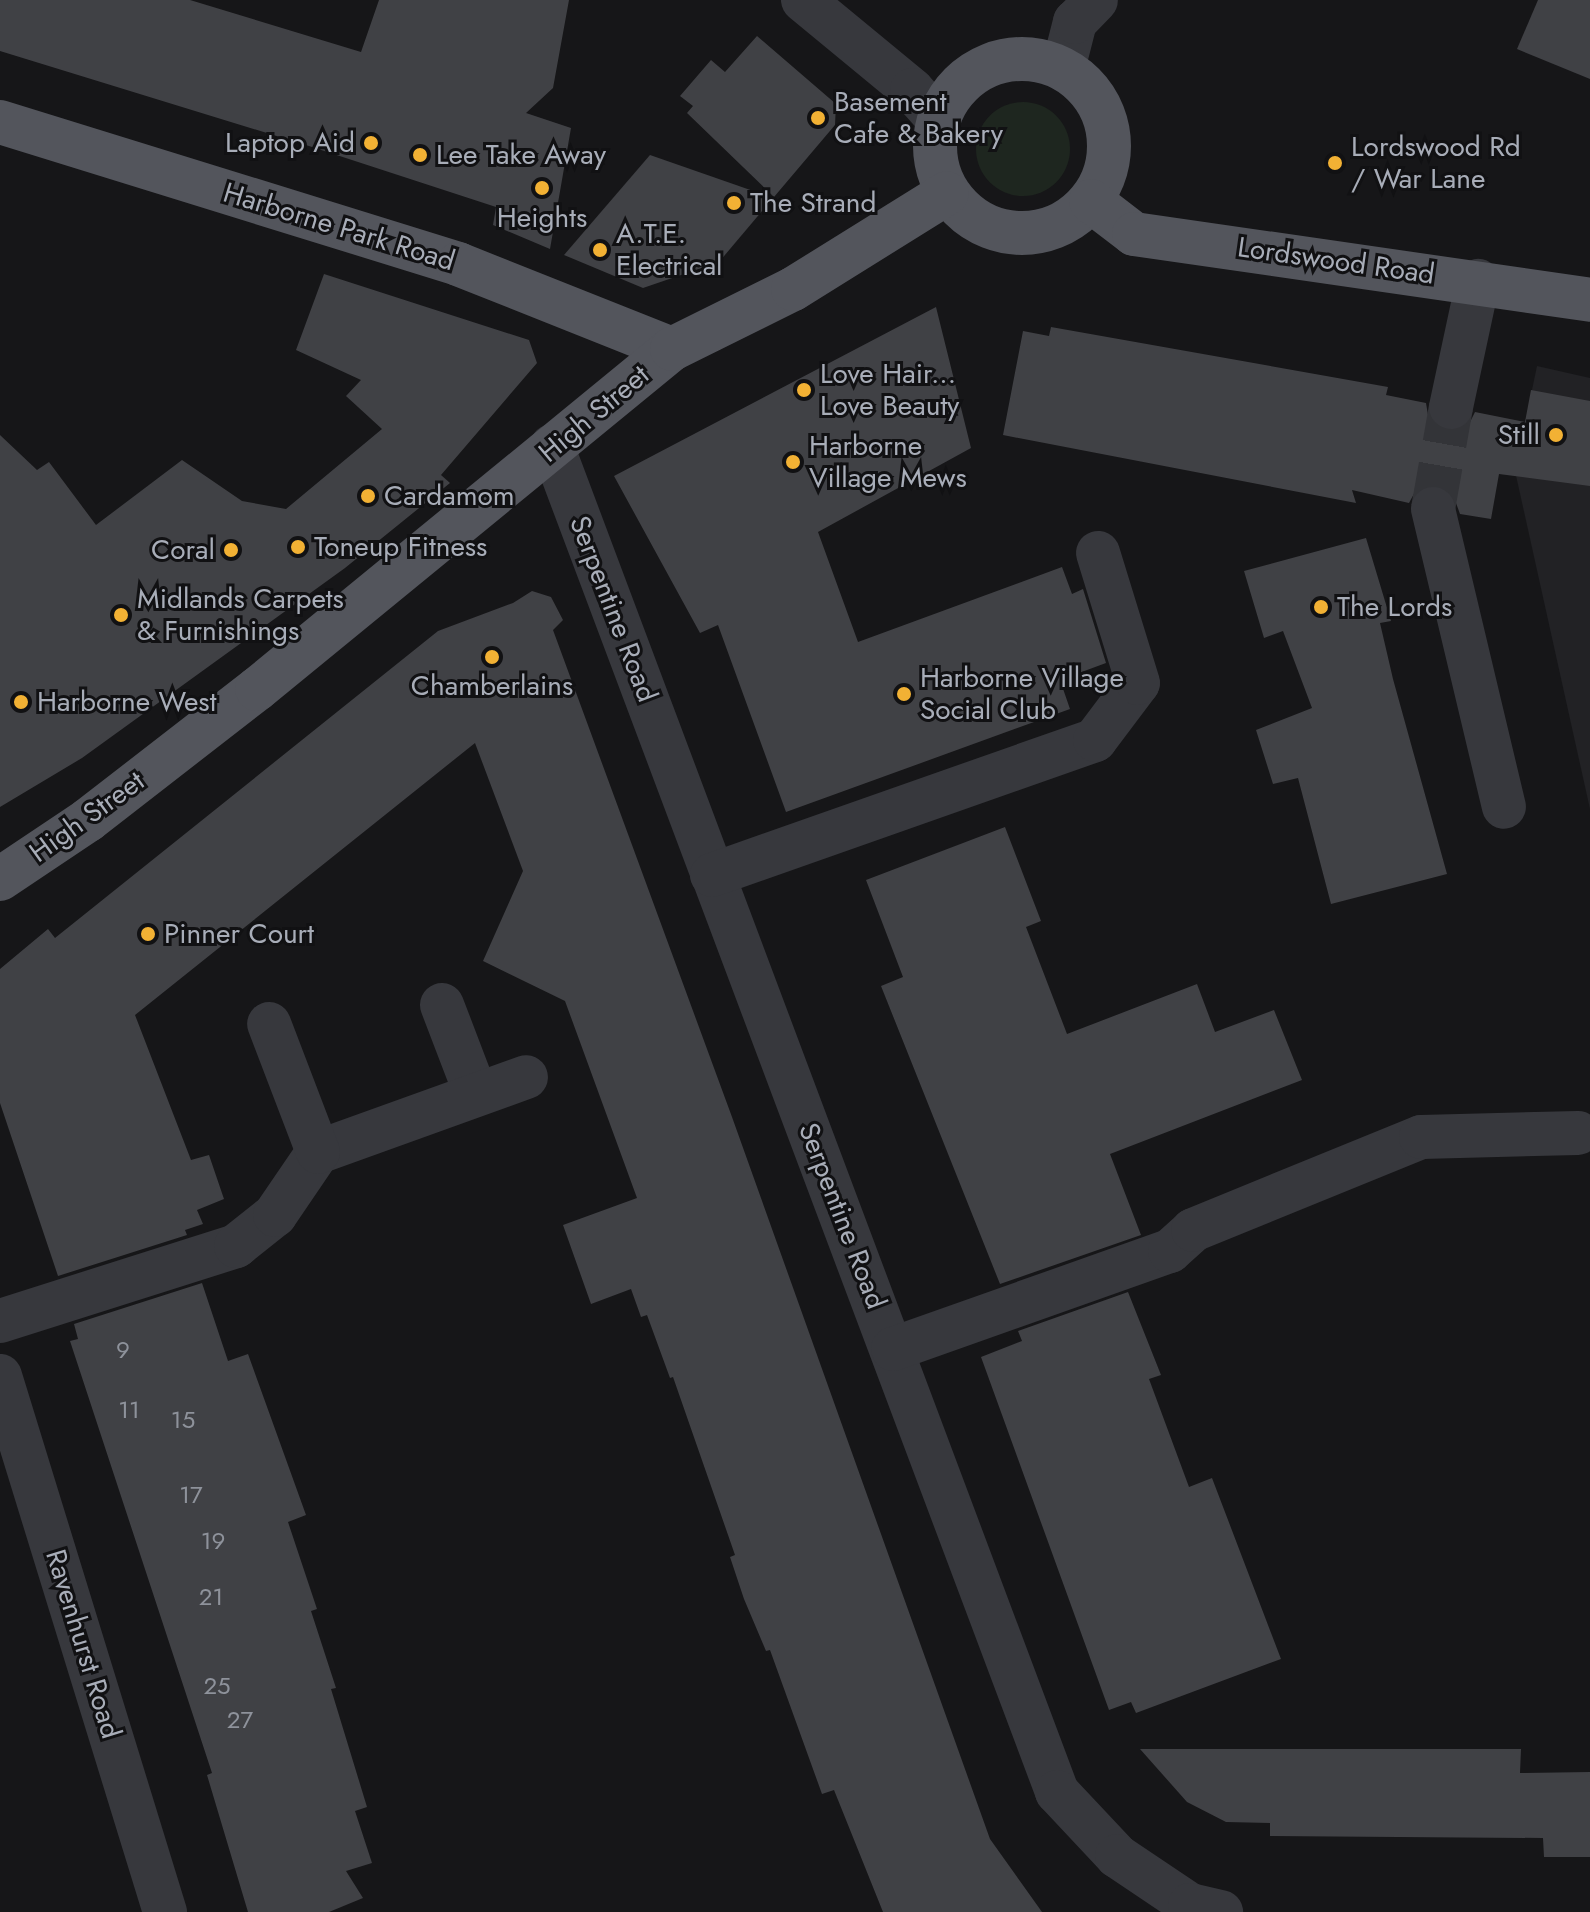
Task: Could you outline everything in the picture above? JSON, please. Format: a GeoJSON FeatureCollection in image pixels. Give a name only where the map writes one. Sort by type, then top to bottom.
{"type":"FeatureCollection","features":[{"type":"Feature","properties":{"kind":"main road"},"geometry":{"type":"LineString","coordinates":[[1027,60],[1063,69],[1084,84],[1099,104],[1108,127],[1109,152],[1091,201],[1070,220],[1045,232],[1017,234],[989,228],[965,214],[947,193],[937,169],[934,145],[939,120],[950,97],[967,79],[989,65],[1027,60]]}},
{"type":"Feature","properties":{"kind":"main road","name":"Harborne Park Road"},"geometry":{"type":"LineString","coordinates":[[0,122],[458,264],[672,349]]}},
{"type":"Feature","properties":{"kind":"main road","name":"High Street"},"geometry":{"type":"LineString","coordinates":[[0,879],[88,820],[257,689],[501,493],[552,446],[672,349],[793,289],[947,193]]}},
{"type":"Feature","properties":{"kind":"main road","name":"Lordswood Road"},"geometry":{"type":"LineString","coordinates":[[1091,201],[1134,234],[1478,281],[1590,300]]}},
{"type":"Feature","properties":{"kind":"street"},"geometry":{"type":"LineString","coordinates":[[803,0],[912,90],[939,120]]}},
{"type":"Feature","properties":{"kind":"street"},"geometry":{"type":"LineString","coordinates":[[1063,69],[1075,22],[1096,0]]}},
{"type":"Feature","properties":{"kind":"street"},"geometry":{"type":"LineString","coordinates":[[1451,407],[1478,281]]}},
{"type":"Feature","properties":{"kind":"street","name":"Serpentine Road"},"geometry":{"type":"LineString","coordinates":[[552,446],[565,486],[614,602],[712,875],[893,1349],[1057,1792],[1117,1856],[1190,1905],[1221,1912]]}},
{"type":"Feature","properties":{"kind":"street"},"geometry":{"type":"LineString","coordinates":[[1433,509],[1504,807]]}},
{"type":"Feature","properties":{"kind":"street"},"geometry":{"type":"LineString","coordinates":[[712,875],[1095,740],[1138,683],[1098,553]]}},
{"type":"Feature","properties":{"kind":"street"},"geometry":{"type":"LineString","coordinates":[[442,1005],[476,1094]]}},
{"type":"Feature","properties":{"kind":"street"},"geometry":{"type":"LineString","coordinates":[[269,1024],[318,1152]]}},
{"type":"Feature","properties":{"kind":"street"},"geometry":{"type":"LineString","coordinates":[[0,1321],[236,1246],[275,1215],[318,1152],[526,1077]]}},
{"type":"Feature","properties":{"kind":"street"},"geometry":{"type":"LineString","coordinates":[[893,1349],[1170,1251],[1193,1230],[1421,1137],[1578,1133]]}},
{"type":"Feature","properties":{"kind":"street","name":"Ravenhurst Road"},"geometry":{"type":"LineString","coordinates":[[0,1376],[165,1912]]}},
{"type":"Feature","properties":{"kind":"shaded area"},"geometry":{"type":"Polygon","coordinates":[[[1023,102],[1041,105],[1056,116],[1067,131],[1070,149],[1067,167],[1056,182],[1041,193],[1023,196],[1005,193],[990,182],[979,167],[976,149],[979,131],[990,116],[1005,105],[1023,102]]]}},
{"type":"Feature","properties":{"kind":"shaded area"},"geometry":{"type":"Polygon","coordinates":[[[1537,366],[1590,378],[1590,809],[1515,471],[1537,366]]]}},
{"type":"Feature","properties":{"kind":"building"},"geometry":{"type":"Polygon","coordinates":[[[0,0],[190,0],[361,52],[379,0],[569,0],[553,88],[526,113],[571,128],[550,249],[493,225],[496,207],[0,51],[0,0]]]}},
{"type":"Feature","properties":{"kind":"building"},"geometry":{"type":"Polygon","coordinates":[[[1538,0],[1590,0],[1590,79],[1517,49],[1538,0]]]}},
{"type":"Feature","properties":{"kind":"building"},"geometry":{"type":"Polygon","coordinates":[[[757,36],[836,104],[835,125],[774,197],[687,113],[693,106],[680,96],[711,60],[725,72],[757,36]]]}},
{"type":"Feature","properties":{"kind":"building"},"geometry":{"type":"Polygon","coordinates":[[[650,155],[773,198],[719,262],[643,288],[564,255],[650,155]]]}},
{"type":"Feature","properties":{"kind":"building"},"geometry":{"type":"Polygon","coordinates":[[[324,274],[529,340],[537,363],[441,475],[450,483],[345,568],[82,758],[0,807],[0,435],[37,470],[49,462],[96,525],[182,460],[242,501],[286,509],[382,429],[346,396],[361,380],[296,350],[324,274]]]}},
{"type":"Feature","properties":{"kind":"building"},"geometry":{"type":"Polygon","coordinates":[[[936,307],[971,448],[818,532],[858,642],[1062,567],[1072,594],[1083,589],[1106,663],[1060,680],[1070,709],[786,812],[718,625],[700,633],[614,476],[936,307]]]}},
{"type":"Feature","properties":{"kind":"building"},"geometry":{"type":"Polygon","coordinates":[[[1051,327],[1388,387],[1386,395],[1426,403],[1434,425],[1447,432],[1458,431],[1469,424],[1475,412],[1525,422],[1531,390],[1590,401],[1590,486],[1499,474],[1491,519],[1460,514],[1452,492],[1439,485],[1416,490],[1409,503],[1352,490],[1356,503],[1003,435],[1023,331],[1049,336],[1051,327]]]}},
{"type":"Feature","properties":{"kind":"building"},"geometry":{"type":"Polygon","coordinates":[[[1366,538],[1391,621],[1380,623],[1393,679],[1447,874],[1331,904],[1298,778],[1273,784],[1256,730],[1312,708],[1283,631],[1264,638],[1244,571],[1366,538]]]}},
{"type":"Feature","properties":{"kind":"building"},"geometry":{"type":"Polygon","coordinates":[[[532,591],[551,597],[563,620],[553,630],[732,1117],[990,1839],[1042,1912],[883,1912],[834,1790],[822,1794],[770,1650],[766,1651],[744,1599],[730,1557],[735,1555],[673,1377],[670,1378],[647,1315],[641,1317],[631,1289],[591,1304],[563,1225],[637,1198],[565,1001],[483,961],[523,871],[475,743],[135,1015],[191,1160],[209,1155],[224,1199],[197,1210],[203,1224],[185,1230],[187,1235],[58,1276],[0,1103],[0,969],[48,929],[55,938],[438,631],[513,603],[532,591]]]}},
{"type":"Feature","properties":{"kind":"building"},"geometry":{"type":"Polygon","coordinates":[[[1005,827],[1041,921],[1026,927],[1067,1034],[1197,984],[1215,1032],[1274,1010],[1302,1080],[1110,1154],[1141,1235],[1000,1284],[881,986],[903,977],[866,880],[1005,827]]]}},
{"type":"Feature","properties":{"kind":"building"},"geometry":{"type":"Polygon","coordinates":[[[202,1283],[228,1361],[248,1354],[306,1515],[288,1522],[317,1609],[311,1611],[336,1688],[331,1689],[367,1807],[355,1811],[372,1863],[346,1871],[363,1898],[329,1912],[248,1912],[207,1775],[212,1773],[70,1341],[78,1339],[74,1324],[202,1283]]]}},
{"type":"Feature","properties":{"kind":"building"},"geometry":{"type":"Polygon","coordinates":[[[1128,1292],[1161,1375],[1149,1379],[1189,1487],[1212,1478],[1281,1659],[1136,1713],[1131,1702],[1109,1710],[981,1357],[1022,1341],[1018,1331],[1128,1292]]]}},
{"type":"Feature","properties":{"kind":"building"},"geometry":{"type":"Polygon","coordinates":[[[1140,1749],[1521,1749],[1520,1773],[1590,1772],[1590,1857],[1544,1857],[1543,1838],[1270,1836],[1270,1823],[1226,1822],[1187,1802],[1140,1749]]]}},
{"type":"Feature","properties":{"kind":"tunnel"},"geometry":{"type":"LineString","coordinates":[[1433,509],[1451,407]]}},
{"type":"Feature","properties":{"kind":"place","name":"Basement Cafe & Bakery"},"geometry":{"type":"Point","coordinates":[818,118]}},
{"type":"Feature","properties":{"kind":"place","name":"Laptop Aid"},"geometry":{"type":"Point","coordinates":[371,143]}},
{"type":"Feature","properties":{"kind":"place","name":"Lee Take Away"},"geometry":{"type":"Point","coordinates":[420,155]}},
{"type":"Feature","properties":{"kind":"place","name":"Lordswood Rd / War Lane"},"geometry":{"type":"Point","coordinates":[1335,163]}},
{"type":"Feature","properties":{"kind":"place","name":"Heights"},"geometry":{"type":"Point","coordinates":[542,188]}},
{"type":"Feature","properties":{"kind":"place","name":"The Strand"},"geometry":{"type":"Point","coordinates":[734,203]}},
{"type":"Feature","properties":{"kind":"place","name":"A.T.E. Electrical"},"geometry":{"type":"Point","coordinates":[600,250]}},
{"type":"Feature","properties":{"kind":"place","name":"Love Hair... Love Beauty"},"geometry":{"type":"Point","coordinates":[804,390]}},
{"type":"Feature","properties":{"kind":"place","name":"Still"},"geometry":{"type":"Point","coordinates":[1556,435]}},
{"type":"Feature","properties":{"kind":"place","name":"Harborne Village Mews"},"geometry":{"type":"Point","coordinates":[793,462]}},
{"type":"Feature","properties":{"kind":"place","name":"Cardamom"},"geometry":{"type":"Point","coordinates":[368,496]}},
{"type":"Feature","properties":{"kind":"place","name":"Toneup Fitness"},"geometry":{"type":"Point","coordinates":[298,547]}},
{"type":"Feature","properties":{"kind":"place","name":"Coral"},"geometry":{"type":"Point","coordinates":[231,550]}},
{"type":"Feature","properties":{"kind":"place","name":"The Lords"},"geometry":{"type":"Point","coordinates":[1321,607]}},
{"type":"Feature","properties":{"kind":"place","name":"Midlands Carpets & Furnishings"},"geometry":{"type":"Point","coordinates":[121,615]}},
{"type":"Feature","properties":{"kind":"place","name":"Chamberlains"},"geometry":{"type":"Point","coordinates":[492,657]}},
{"type":"Feature","properties":{"kind":"place","name":"Harborne Village Social Club"},"geometry":{"type":"Point","coordinates":[904,694]}},
{"type":"Feature","properties":{"kind":"place","name":"Harborne West"},"geometry":{"type":"Point","coordinates":[21,702]}},
{"type":"Feature","properties":{"kind":"place","name":"Pinner Court"},"geometry":{"type":"Point","coordinates":[148,934]}}]}
